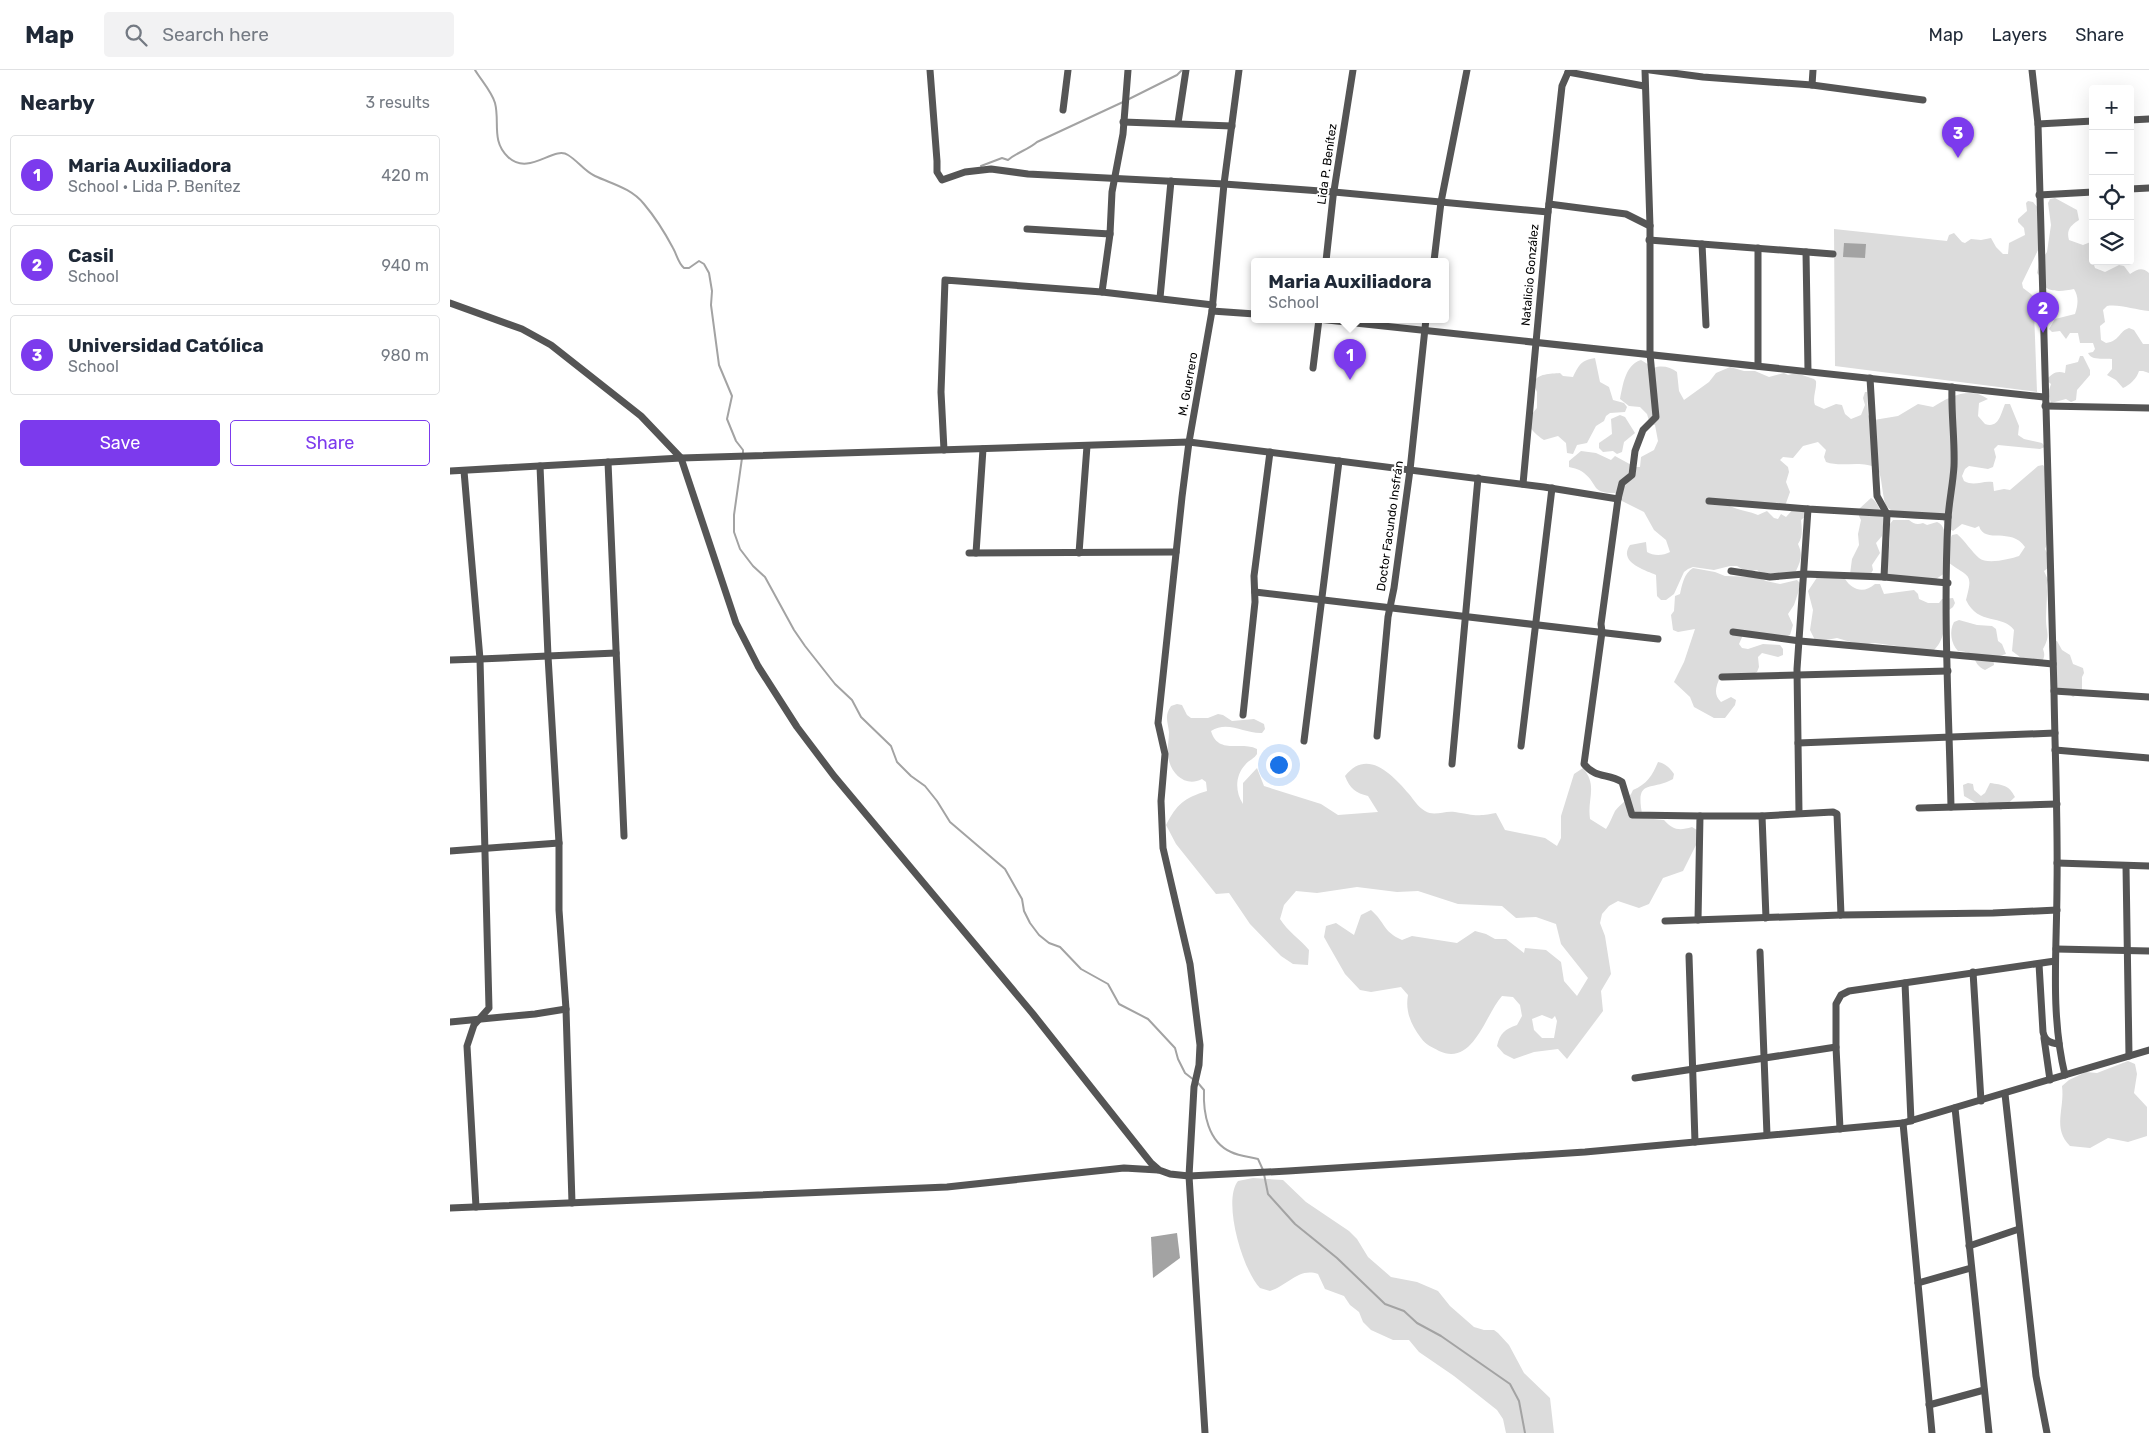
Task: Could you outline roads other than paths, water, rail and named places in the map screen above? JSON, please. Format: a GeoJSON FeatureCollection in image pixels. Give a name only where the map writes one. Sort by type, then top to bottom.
{"type":"FeatureCollection","features":[{"type":"Feature","properties":{"kind":"street"},"geometry":{"type":"LineString","coordinates":[[930,70],[937,172],[942,180],[965,172],[991,169],[1028,174],[1224,184],[1334,192],[1548,212]]}},
{"type":"Feature","properties":{"kind":"street"},"geometry":{"type":"LineString","coordinates":[[1063,110],[1068,70]]}},
{"type":"Feature","properties":{"kind":"street"},"geometry":{"type":"LineString","coordinates":[[1102,292],[1110,234],[1114,179],[1123,134],[1128,70]]}},
{"type":"Feature","properties":{"kind":"street"},"geometry":{"type":"LineString","coordinates":[[1178,123],[1186,70]]}},
{"type":"Feature","properties":{"kind":"street","name":"M. Guerrero"},"geometry":{"type":"LineString","coordinates":[[1205,1433],[1189,1176],[1194,1087],[1198,1076],[1200,1045],[1190,964],[1163,848],[1161,801],[1164,754],[1158,724],[1189,442],[1213,308],[1224,184],[1239,70]]}},
{"type":"Feature","properties":{"kind":"street","name":"Lida P. Benítez"},"geometry":{"type":"LineString","coordinates":[[1326,258],[1352,70]]}},
{"type":"Feature","properties":{"kind":"street"},"geometry":{"type":"LineString","coordinates":[[1434,258],[1442,202],[1467,70]]}},
{"type":"Feature","properties":{"kind":"street"},"geometry":{"type":"LineString","coordinates":[[1645,70],[1644,86],[1650,226],[1650,354],[1656,417],[1644,430],[1635,451],[1632,475],[1622,483],[1618,498],[1584,764],[1591,773],[1618,779],[1622,782],[1632,815],[1762,816],[1833,812],[1837,814],[1841,915]]}},
{"type":"Feature","properties":{"kind":"street"},"geometry":{"type":"LineString","coordinates":[[1650,70],[1812,85],[1924,100]]}},
{"type":"Feature","properties":{"kind":"street"},"geometry":{"type":"LineString","coordinates":[[1812,85],[1814,70]]}},
{"type":"Feature","properties":{"kind":"street"},"geometry":{"type":"LineString","coordinates":[[2032,70],[2038,124],[2044,397],[2057,804],[2058,862],[2055,961],[2058,1044],[2065,1075]]}},
{"type":"Feature","properties":{"kind":"street"},"geometry":{"type":"LineString","coordinates":[[1568,71],[1644,86]]}},
{"type":"Feature","properties":{"kind":"street","name":"Natalicio González"},"geometry":{"type":"LineString","coordinates":[[1523,484],[1548,212],[1562,86],[1568,71]]}},
{"type":"Feature","properties":{"kind":"street"},"geometry":{"type":"LineString","coordinates":[[2134,120],[2149,119]]}},
{"type":"Feature","properties":{"kind":"street"},"geometry":{"type":"LineString","coordinates":[[1123,122],[1232,126]]}},
{"type":"Feature","properties":{"kind":"street"},"geometry":{"type":"LineString","coordinates":[[2038,124],[2089,122]]}},
{"type":"Feature","properties":{"kind":"street"},"geometry":{"type":"LineString","coordinates":[[1160,298],[1171,181]]}},
{"type":"Feature","properties":{"kind":"street"},"geometry":{"type":"LineString","coordinates":[[2134,190],[2149,188]]}},
{"type":"Feature","properties":{"kind":"street"},"geometry":{"type":"LineString","coordinates":[[2039,195],[2089,192]]}},
{"type":"Feature","properties":{"kind":"street"},"geometry":{"type":"LineString","coordinates":[[1549,204],[1626,214],[1650,226]]}},
{"type":"Feature","properties":{"kind":"street"},"geometry":{"type":"LineString","coordinates":[[1027,229],[1110,234]]}},
{"type":"Feature","properties":{"kind":"street"},"geometry":{"type":"LineString","coordinates":[[1649,240],[1833,254]]}},
{"type":"Feature","properties":{"kind":"street"},"geometry":{"type":"LineString","coordinates":[[1702,244],[1706,325]]}},
{"type":"Feature","properties":{"kind":"street"},"geometry":{"type":"LineString","coordinates":[[1758,248],[1758,366]]}},
{"type":"Feature","properties":{"kind":"street"},"geometry":{"type":"LineString","coordinates":[[1806,252],[1808,371]]}},
{"type":"Feature","properties":{"kind":"street"},"geometry":{"type":"LineString","coordinates":[[944,450],[941,392],[945,280],[1160,298],[1251,313]]}},
{"type":"Feature","properties":{"kind":"street"},"geometry":{"type":"LineString","coordinates":[[450,303],[522,329],[551,345],[642,416],[681,458],[736,623],[758,666],[796,727],[1033,1014],[1151,1164],[1159,1170]]}},
{"type":"Feature","properties":{"kind":"street"},"geometry":{"type":"LineString","coordinates":[[1313,368],[1319,323]]}},
{"type":"Feature","properties":{"kind":"street"},"geometry":{"type":"LineString","coordinates":[[1361,323],[2044,397]]}},
{"type":"Feature","properties":{"kind":"street","name":"Doctor Facundo Insfrán"},"geometry":{"type":"LineString","coordinates":[[1377,736],[1390,608],[1410,470],[1426,323]]}},
{"type":"Feature","properties":{"kind":"street"},"geometry":{"type":"LineString","coordinates":[[1870,378],[1877,496],[1887,514],[1884,577]]}},
{"type":"Feature","properties":{"kind":"street"},"geometry":{"type":"LineString","coordinates":[[1951,807],[1948,671],[1948,517],[1954,464],[1951,412],[1952,387]]}},
{"type":"Feature","properties":{"kind":"street"},"geometry":{"type":"LineString","coordinates":[[2045,406],[2149,408]]}},
{"type":"Feature","properties":{"kind":"street"},"geometry":{"type":"LineString","coordinates":[[450,472],[681,458],[1189,442],[1478,478],[1618,498]]}},
{"type":"Feature","properties":{"kind":"street"},"geometry":{"type":"LineString","coordinates":[[1079,553],[1087,446]]}},
{"type":"Feature","properties":{"kind":"street"},"geometry":{"type":"LineString","coordinates":[[983,449],[972,554],[1176,552]]}},
{"type":"Feature","properties":{"kind":"street"},"geometry":{"type":"LineString","coordinates":[[1243,715],[1255,592],[1254,576],[1270,452]]}},
{"type":"Feature","properties":{"kind":"street"},"geometry":{"type":"LineString","coordinates":[[1304,741],[1339,461]]}},
{"type":"Feature","properties":{"kind":"street"},"geometry":{"type":"LineString","coordinates":[[608,462],[624,836]]}},
{"type":"Feature","properties":{"kind":"street"},"geometry":{"type":"LineString","coordinates":[[540,466],[548,656],[559,843],[559,910],[566,1009],[572,1203]]}},
{"type":"Feature","properties":{"kind":"street"},"geometry":{"type":"LineString","coordinates":[[464,471],[480,660],[489,1008],[474,1025],[467,1046],[476,1207]]}},
{"type":"Feature","properties":{"kind":"street"},"geometry":{"type":"LineString","coordinates":[[1452,764],[1478,478]]}},
{"type":"Feature","properties":{"kind":"street"},"geometry":{"type":"LineString","coordinates":[[1521,746],[1552,488]]}},
{"type":"Feature","properties":{"kind":"street"},"geometry":{"type":"LineString","coordinates":[[1709,501],[1948,517]]}},
{"type":"Feature","properties":{"kind":"street"},"geometry":{"type":"LineString","coordinates":[[1799,813],[1797,674],[1808,509]]}},
{"type":"Feature","properties":{"kind":"street"},"geometry":{"type":"LineString","coordinates":[[1731,571],[1770,577],[1804,574],[1884,577],[1948,583]]}},
{"type":"Feature","properties":{"kind":"street"},"geometry":{"type":"LineString","coordinates":[[1255,592],[1658,639]]}},
{"type":"Feature","properties":{"kind":"street"},"geometry":{"type":"LineString","coordinates":[[1733,632],[2053,664]]}},
{"type":"Feature","properties":{"kind":"street"},"geometry":{"type":"LineString","coordinates":[[450,660],[616,653]]}},
{"type":"Feature","properties":{"kind":"street"},"geometry":{"type":"LineString","coordinates":[[1722,677],[1948,671]]}},
{"type":"Feature","properties":{"kind":"street"},"geometry":{"type":"LineString","coordinates":[[2054,691],[2149,696]]}},
{"type":"Feature","properties":{"kind":"street"},"geometry":{"type":"LineString","coordinates":[[1798,743],[2055,733]]}},
{"type":"Feature","properties":{"kind":"street"},"geometry":{"type":"LineString","coordinates":[[2055,750],[2149,758]]}},
{"type":"Feature","properties":{"kind":"street"},"geometry":{"type":"LineString","coordinates":[[1919,808],[2057,804]]}},
{"type":"Feature","properties":{"kind":"street"},"geometry":{"type":"LineString","coordinates":[[1698,920],[1700,816]]}},
{"type":"Feature","properties":{"kind":"street"},"geometry":{"type":"LineString","coordinates":[[1762,816],[1766,918]]}},
{"type":"Feature","properties":{"kind":"street"},"geometry":{"type":"LineString","coordinates":[[450,851],[559,843]]}},
{"type":"Feature","properties":{"kind":"street"},"geometry":{"type":"LineString","coordinates":[[2058,862],[2149,866]]}},
{"type":"Feature","properties":{"kind":"street"},"geometry":{"type":"LineString","coordinates":[[2126,866],[2129,1056]]}},
{"type":"Feature","properties":{"kind":"street"},"geometry":{"type":"LineString","coordinates":[[1665,921],[2057,910]]}},
{"type":"Feature","properties":{"kind":"street"},"geometry":{"type":"LineString","coordinates":[[2056,949],[2149,951]]}},
{"type":"Feature","properties":{"kind":"street"},"geometry":{"type":"LineString","coordinates":[[1760,952],[1767,1135]]}},
{"type":"Feature","properties":{"kind":"street"},"geometry":{"type":"LineString","coordinates":[[1689,956],[1696,1142]]}},
{"type":"Feature","properties":{"kind":"street"},"geometry":{"type":"LineString","coordinates":[[1840,1128],[1836,1004],[1841,995],[1849,991],[2055,961]]}},
{"type":"Feature","properties":{"kind":"street"},"geometry":{"type":"LineString","coordinates":[[2039,964],[2044,1038],[2050,1080]]}},
{"type":"Feature","properties":{"kind":"street"},"geometry":{"type":"LineString","coordinates":[[1973,972],[1981,1101]]}},
{"type":"Feature","properties":{"kind":"street"},"geometry":{"type":"LineString","coordinates":[[1905,983],[1911,1121]]}},
{"type":"Feature","properties":{"kind":"street"},"geometry":{"type":"LineString","coordinates":[[450,1022],[535,1014],[566,1009]]}},
{"type":"Feature","properties":{"kind":"street"},"geometry":{"type":"LineString","coordinates":[[2044,1038],[2050,1043],[2058,1044]]}},
{"type":"Feature","properties":{"kind":"street"},"geometry":{"type":"LineString","coordinates":[[1635,1078],[1836,1047]]}},
{"type":"Feature","properties":{"kind":"street"},"geometry":{"type":"LineString","coordinates":[[450,1208],[948,1188],[1124,1168],[1159,1170],[1189,1176],[1260,1173],[1586,1152],[1902,1123],[2149,1050]]}},
{"type":"Feature","properties":{"kind":"street"},"geometry":{"type":"LineString","coordinates":[[2005,1094],[2036,1376],[2047,1433]]}},
{"type":"Feature","properties":{"kind":"street"},"geometry":{"type":"LineString","coordinates":[[1955,1108],[1988,1433]]}},
{"type":"Feature","properties":{"kind":"street"},"geometry":{"type":"LineString","coordinates":[[1902,1123],[1932,1433]]}},
{"type":"Feature","properties":{"kind":"street"},"geometry":{"type":"LineString","coordinates":[[1969,1246],[2019,1229]]}},
{"type":"Feature","properties":{"kind":"street"},"geometry":{"type":"LineString","coordinates":[[1918,1283],[1971,1268]]}},
{"type":"Feature","properties":{"kind":"street"},"geometry":{"type":"LineString","coordinates":[[1929,1405],[1984,1390]]}},
{"type":"Feature","properties":{"kind":"waterway"},"geometry":{"type":"LineString","coordinates":[[475,70],[494,99],[499,144],[508,157],[524,164],[533,163],[556,154],[568,155],[591,174],[627,190],[639,199],[660,225],[680,264],[684,268],[689,268],[699,261],[704,264],[709,273],[712,291],[711,305],[719,365],[732,396],[727,419],[743,453]]}},
{"type":"Feature","properties":{"kind":"waterway"},"geometry":{"type":"LineString","coordinates":[[1127,100],[1177,75],[1182,70]]}},
{"type":"Feature","properties":{"kind":"waterway"},"geometry":{"type":"LineString","coordinates":[[981,166],[1002,158],[1008,160],[1037,142],[1123,102]]}},
{"type":"Feature","properties":{"kind":"waterway"},"geometry":{"type":"LineString","coordinates":[[742,458],[734,515],[734,532],[740,549],[753,566],[765,577],[805,646],[835,684],[852,700],[861,717],[891,746],[897,762],[911,776],[925,786],[950,822],[1005,869],[1022,899],[1024,911],[1030,923],[1039,935],[1049,943],[1060,947],[1081,969],[1108,984],[1119,1004],[1148,1019],[1175,1048],[1185,1073],[1194,1080]]}},
{"type":"Feature","properties":{"kind":"waterway"},"geometry":{"type":"LineString","coordinates":[[1198,1083],[1204,1090],[1208,1126],[1217,1141],[1234,1153],[1258,1159],[1263,1170]]}},
{"type":"Feature","properties":{"kind":"waterway"},"geometry":{"type":"LineString","coordinates":[[1264,1174],[1268,1194],[1295,1224],[1337,1258],[1385,1304],[1404,1311],[1417,1323],[1441,1336],[1510,1384],[1519,1401],[1525,1433]]}},
{"type":"Feature","properties":{"kind":"place","name":"Universidad Católica"},"geometry":{"type":"Point","coordinates":[1958,158]}},
{"type":"Feature","properties":{"kind":"place","name":"Casil"},"geometry":{"type":"Point","coordinates":[2043,333]}},
{"type":"Feature","properties":{"kind":"place","name":"Maria Auxiliadora"},"geometry":{"type":"Point","coordinates":[1350,380]}}]}
